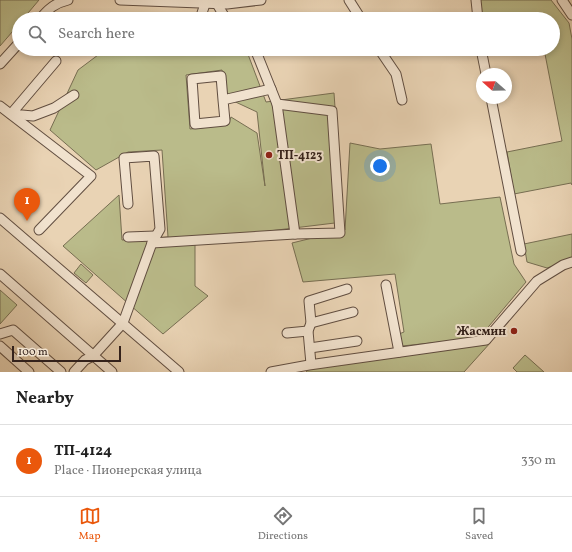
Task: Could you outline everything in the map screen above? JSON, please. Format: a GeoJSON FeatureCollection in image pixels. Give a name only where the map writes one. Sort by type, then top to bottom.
{"type":"FeatureCollection","features":[{"type":"Feature","properties":{"kind":"street"},"geometry":{"type":"LineString","coordinates":[[46,12],[50,8],[68,0]]}},
{"type":"Feature","properties":{"kind":"street"},"geometry":{"type":"LineString","coordinates":[[120,0],[205,4],[261,0]]}},
{"type":"Feature","properties":{"kind":"street"},"geometry":{"type":"LineString","coordinates":[[349,0],[357,12]]}},
{"type":"Feature","properties":{"kind":"street"},"geometry":{"type":"LineString","coordinates":[[476,0],[477,12]]}},
{"type":"Feature","properties":{"kind":"street"},"geometry":{"type":"LineString","coordinates":[[562,0],[572,15]]}},
{"type":"Feature","properties":{"kind":"street"},"geometry":{"type":"LineString","coordinates":[[202,12],[205,4]]}},
{"type":"Feature","properties":{"kind":"street"},"geometry":{"type":"LineString","coordinates":[[217,4],[222,12]]}},
{"type":"Feature","properties":{"kind":"street"},"geometry":{"type":"LineString","coordinates":[[0,64],[12,51]]}},
{"type":"Feature","properties":{"kind":"street"},"geometry":{"type":"LineString","coordinates":[[258,56],[277,104],[296,234]]}},
{"type":"Feature","properties":{"kind":"street"},"geometry":{"type":"LineString","coordinates":[[384,56],[396,74],[402,100]]}},
{"type":"Feature","properties":{"kind":"street"},"geometry":{"type":"LineString","coordinates":[[482,56],[485,68]]}},
{"type":"Feature","properties":{"kind":"street"},"geometry":{"type":"LineString","coordinates":[[11,114],[56,60]]}},
{"type":"Feature","properties":{"kind":"street"},"geometry":{"type":"LineString","coordinates":[[221,76],[223,100],[225,121],[195,124],[192,79],[221,76]]}},
{"type":"Feature","properties":{"kind":"street"},"geometry":{"type":"LineString","coordinates":[[223,100],[271,89]]}},
{"type":"Feature","properties":{"kind":"street"},"geometry":{"type":"LineString","coordinates":[[11,114],[33,116],[54,108],[74,95]]}},
{"type":"Feature","properties":{"kind":"street"},"geometry":{"type":"LineString","coordinates":[[128,237],[154,239],[340,233],[332,111],[277,104]]}},
{"type":"Feature","properties":{"kind":"street"},"geometry":{"type":"LineString","coordinates":[[492,104],[521,251]]}},
{"type":"Feature","properties":{"kind":"street"},"geometry":{"type":"LineString","coordinates":[[0,106],[91,176],[38,230]]}},
{"type":"Feature","properties":{"kind":"street"},"geometry":{"type":"LineString","coordinates":[[74,372],[85,360],[93,356],[123,323],[154,239],[160,229],[154,156],[124,158],[128,204]]}},
{"type":"Feature","properties":{"kind":"street"},"geometry":{"type":"LineString","coordinates":[[0,218],[179,372]]}},
{"type":"Feature","properties":{"kind":"street"},"geometry":{"type":"LineString","coordinates":[[271,372],[311,364],[486,340],[537,281],[563,265],[572,262]]}},
{"type":"Feature","properties":{"kind":"street"},"geometry":{"type":"LineString","coordinates":[[0,274],[112,372]]}},
{"type":"Feature","properties":{"kind":"street"},"geometry":{"type":"LineString","coordinates":[[386,285],[399,352]]}},
{"type":"Feature","properties":{"kind":"street"},"geometry":{"type":"LineString","coordinates":[[311,364],[309,301],[347,289]]}},
{"type":"Feature","properties":{"kind":"street"},"geometry":{"type":"LineString","coordinates":[[287,333],[353,312]]}},
{"type":"Feature","properties":{"kind":"street"},"geometry":{"type":"LineString","coordinates":[[0,334],[13,330],[61,372]]}},
{"type":"Feature","properties":{"kind":"street"},"geometry":{"type":"LineString","coordinates":[[310,348],[357,340]]}},
{"type":"Feature","properties":{"kind":"street"},"geometry":{"type":"LineString","coordinates":[[0,346],[29,372]]}},
{"type":"Feature","properties":{"kind":"green space"},"geometry":{"type":"Polygon","coordinates":[[[0,0],[39,0],[29,12],[12,12],[12,32],[0,46],[0,0]]]}},
{"type":"Feature","properties":{"kind":"green space"},"geometry":{"type":"Polygon","coordinates":[[[480,0],[551,0],[569,23],[572,39],[572,185],[571,183],[514,194],[507,152],[562,141],[545,56],[560,56],[560,12],[481,12],[480,0]]]}},
{"type":"Feature","properties":{"kind":"green space"},"geometry":{"type":"Polygon","coordinates":[[[97,56],[249,56],[266,102],[334,93],[343,222],[195,240],[195,286],[208,296],[163,334],[63,246],[119,195],[122,240],[168,237],[162,150],[128,152],[96,170],[50,130],[78,70],[97,56]],[[222,70],[186,75],[190,129],[228,125],[231,117],[257,133],[265,186],[257,112],[227,98],[222,70]]]}},
{"type":"Feature","properties":{"kind":"green space"},"geometry":{"type":"Polygon","coordinates":[[[350,143],[380,149],[431,144],[440,204],[500,197],[514,264],[526,282],[479,338],[402,346],[399,334],[404,332],[395,274],[303,282],[292,243],[345,230],[350,143]]]}},
{"type":"Feature","properties":{"kind":"green space"},"geometry":{"type":"Polygon","coordinates":[[[572,234],[572,260],[547,268],[527,262],[524,244],[572,234]]]}},
{"type":"Feature","properties":{"kind":"green space"},"geometry":{"type":"Polygon","coordinates":[[[81,264],[93,275],[86,283],[74,273],[81,264]]]}},
{"type":"Feature","properties":{"kind":"green space"},"geometry":{"type":"Polygon","coordinates":[[[0,290],[17,305],[0,324],[0,290]]]}},
{"type":"Feature","properties":{"kind":"green space"},"geometry":{"type":"Polygon","coordinates":[[[491,342],[464,372],[307,372],[304,369],[491,342]]]}},
{"type":"Feature","properties":{"kind":"green space"},"geometry":{"type":"Polygon","coordinates":[[[525,355],[544,372],[517,372],[513,368],[525,355]]]}},
{"type":"Feature","properties":{"kind":"place","name":"ТП-4123"},"geometry":{"type":"Point","coordinates":[269,155]}},
{"type":"Feature","properties":{"kind":"place","name":"ТП-4124"},"geometry":{"type":"Point","coordinates":[27,221]}},
{"type":"Feature","properties":{"kind":"place","name":"Жасмин"},"geometry":{"type":"Point","coordinates":[514,331]}}]}
